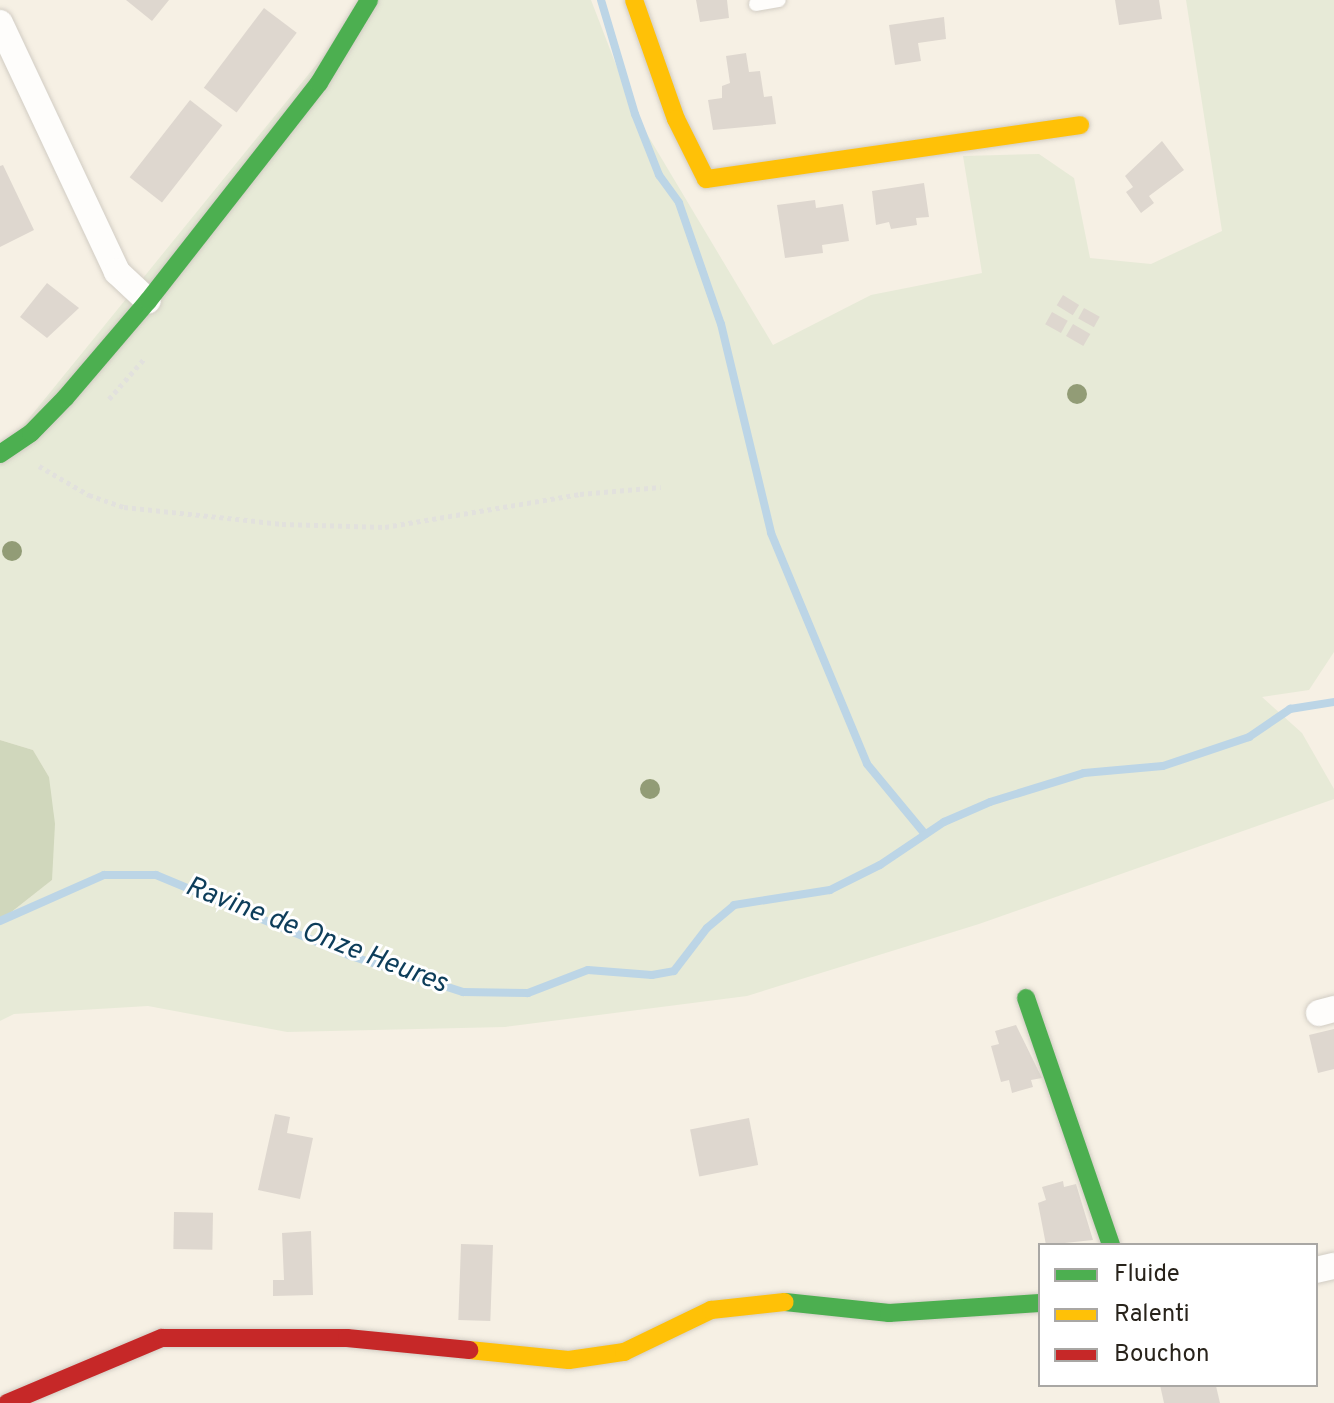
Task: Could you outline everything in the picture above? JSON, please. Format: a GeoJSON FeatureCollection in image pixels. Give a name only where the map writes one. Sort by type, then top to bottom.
{"type":"FeatureCollection","features":[{"type":"Feature","properties":{"kind":"street"},"geometry":{"type":"LineString","coordinates":[[0,454],[31,433],[66,397],[148,301],[319,83],[369,0]]}},
{"type":"Feature","properties":{"kind":"street"},"geometry":{"type":"LineString","coordinates":[[634,0],[676,119],[706,179],[1080,125]]}},
{"type":"Feature","properties":{"kind":"street"},"geometry":{"type":"LineString","coordinates":[[0,23],[117,272],[148,301]]}},
{"type":"Feature","properties":{"kind":"street"},"geometry":{"type":"LineString","coordinates":[[1026,998],[1110,1243]]}},
{"type":"Feature","properties":{"kind":"street"},"geometry":{"type":"LineString","coordinates":[[7,1403],[162,1338],[347,1338],[569,1360],[624,1352],[711,1310],[767,1300],[889,1313],[1038,1303]]}},
{"type":"Feature","properties":{"kind":"lane"},"geometry":{"type":"LineString","coordinates":[[756,4],[779,0]]}},
{"type":"Feature","properties":{"kind":"path"},"geometry":{"type":"LineString","coordinates":[[34,463],[89,495],[124,507],[282,524],[385,527],[580,494],[661,487]]}},
{"type":"Feature","properties":{"kind":"green space"},"geometry":{"type":"Polygon","coordinates":[[[369,0],[591,0],[635,114],[773,345],[871,295],[982,273],[963,156],[1039,154],[1074,178],[1090,258],[1151,264],[1222,231],[1186,0],[1334,0],[1334,652],[1309,690],[1262,697],[1302,733],[1334,789],[1334,799],[979,924],[747,996],[505,1027],[287,1032],[148,1006],[14,1014],[0,1021],[0,921],[52,880],[49,777],[33,750],[0,740],[0,454],[369,0]]]}},
{"type":"Feature","properties":{"kind":"green space"},"geometry":{"type":"Polygon","coordinates":[[[0,740],[33,750],[49,777],[55,824],[52,880],[0,921],[0,740]]]}},
{"type":"Feature","properties":{"kind":"building"},"geometry":{"type":"Polygon","coordinates":[[[126,0],[169,0],[152,21],[126,0]]]}},
{"type":"Feature","properties":{"kind":"building"},"geometry":{"type":"Polygon","coordinates":[[[696,0],[727,0],[729,18],[700,22],[696,0]]]}},
{"type":"Feature","properties":{"kind":"building"},"geometry":{"type":"Polygon","coordinates":[[[1115,0],[1159,0],[1162,19],[1119,25],[1115,0]]]}},
{"type":"Feature","properties":{"kind":"building"},"geometry":{"type":"Polygon","coordinates":[[[264,8],[297,33],[237,113],[204,88],[264,8]]]}},
{"type":"Feature","properties":{"kind":"building"},"geometry":{"type":"Polygon","coordinates":[[[944,17],[946,39],[918,43],[921,61],[895,65],[889,25],[944,17]]]}},
{"type":"Feature","properties":{"kind":"building"},"geometry":{"type":"Polygon","coordinates":[[[746,53],[749,72],[760,71],[764,97],[772,96],[776,124],[713,130],[708,100],[722,98],[722,86],[730,83],[726,56],[746,53]]]}},
{"type":"Feature","properties":{"kind":"building"},"geometry":{"type":"Polygon","coordinates":[[[190,100],[222,125],[162,202],[130,177],[190,100]]]}},
{"type":"Feature","properties":{"kind":"building"},"geometry":{"type":"Polygon","coordinates":[[[1162,141],[1184,170],[1149,196],[1154,203],[1141,213],[1126,192],[1133,187],[1125,176],[1162,141]]]}},
{"type":"Feature","properties":{"kind":"building"},"geometry":{"type":"Polygon","coordinates":[[[3,165],[34,230],[0,247],[0,166],[3,165]]]}},
{"type":"Feature","properties":{"kind":"building"},"geometry":{"type":"Polygon","coordinates":[[[924,183],[929,217],[916,218],[917,225],[891,229],[889,222],[876,225],[872,191],[924,183]]]}},
{"type":"Feature","properties":{"kind":"building"},"geometry":{"type":"Polygon","coordinates":[[[815,200],[816,208],[843,204],[849,241],[822,245],[823,253],[785,258],[777,205],[815,200]]]}},
{"type":"Feature","properties":{"kind":"building"},"geometry":{"type":"Polygon","coordinates":[[[47,283],[79,308],[47,338],[20,317],[47,283]]]}},
{"type":"Feature","properties":{"kind":"building"},"geometry":{"type":"Polygon","coordinates":[[[1063,295],[1079,305],[1073,315],[1057,305],[1063,295]]]}},
{"type":"Feature","properties":{"kind":"building"},"geometry":{"type":"Polygon","coordinates":[[[1084,308],[1100,317],[1094,327],[1078,318],[1084,308]]]}},
{"type":"Feature","properties":{"kind":"building"},"geometry":{"type":"Polygon","coordinates":[[[1052,312],[1068,321],[1061,333],[1045,324],[1052,312]]]}},
{"type":"Feature","properties":{"kind":"building"},"geometry":{"type":"Polygon","coordinates":[[[1073,324],[1090,334],[1083,346],[1066,336],[1073,324]]]}},
{"type":"Feature","properties":{"kind":"building"},"geometry":{"type":"Polygon","coordinates":[[[1016,1025],[1042,1078],[1031,1080],[1033,1087],[1012,1093],[1009,1080],[1001,1082],[991,1046],[999,1044],[995,1031],[1016,1025]]]}},
{"type":"Feature","properties":{"kind":"building"},"geometry":{"type":"Polygon","coordinates":[[[1334,1029],[1334,1069],[1318,1073],[1309,1035],[1334,1029]]]}},
{"type":"Feature","properties":{"kind":"building"},"geometry":{"type":"Polygon","coordinates":[[[275,1114],[290,1117],[287,1133],[313,1138],[300,1199],[258,1190],[275,1114]]]}},
{"type":"Feature","properties":{"kind":"building"},"geometry":{"type":"Polygon","coordinates":[[[749,1118],[758,1165],[699,1177],[690,1129],[749,1118]]]}},
{"type":"Feature","properties":{"kind":"building"},"geometry":{"type":"Polygon","coordinates":[[[1063,1181],[1064,1187],[1076,1184],[1093,1240],[1046,1243],[1038,1203],[1046,1200],[1042,1187],[1063,1181]]]}},
{"type":"Feature","properties":{"kind":"building"},"geometry":{"type":"Polygon","coordinates":[[[174,1212],[213,1213],[212,1250],[173,1249],[174,1212]]]}},
{"type":"Feature","properties":{"kind":"building"},"geometry":{"type":"Polygon","coordinates":[[[311,1231],[313,1295],[273,1296],[273,1280],[284,1280],[282,1233],[311,1231]]]}},
{"type":"Feature","properties":{"kind":"building"},"geometry":{"type":"Polygon","coordinates":[[[461,1244],[493,1245],[490,1321],[458,1320],[461,1244]]]}},
{"type":"Feature","properties":{"kind":"building"},"geometry":{"type":"Polygon","coordinates":[[[1160,1387],[1216,1387],[1220,1403],[1164,1403],[1160,1387]]]}},
{"type":"Feature","properties":{"kind":"waterway"},"geometry":{"type":"LineString","coordinates":[[601,0],[635,114],[659,175],[679,203],[721,324],[771,533],[867,764],[925,834]]}},
{"type":"Feature","properties":{"kind":"waterway","name":"Ravine de Onze Heures"},"geometry":{"type":"LineString","coordinates":[[0,921],[104,875],[156,875],[351,956],[463,992],[528,993],[588,970],[652,975],[674,971],[707,928],[734,905],[830,890],[880,865],[944,822],[990,802],[1084,773],[1163,766],[1249,737],[1290,709],[1334,702]]}},
{"type":"Feature","properties":{"kind":"traffic: fast"},"geometry":{"type":"LineString","coordinates":[[0,454],[31,433],[66,397],[148,301],[319,83],[369,0]]}},
{"type":"Feature","properties":{"kind":"traffic: fast"},"geometry":{"type":"LineString","coordinates":[[1026,998],[1110,1243]]}},
{"type":"Feature","properties":{"kind":"traffic: fast"},"geometry":{"type":"LineString","coordinates":[[785,1302],[889,1313],[1038,1303]]}},
{"type":"Feature","properties":{"kind":"traffic: slow"},"geometry":{"type":"LineString","coordinates":[[634,0],[676,119],[706,179],[1080,125]]}},
{"type":"Feature","properties":{"kind":"traffic: slow"},"geometry":{"type":"LineString","coordinates":[[469,1350],[569,1360],[624,1352],[711,1310],[785,1302]]}},
{"type":"Feature","properties":{"kind":"traffic: jam"},"geometry":{"type":"LineString","coordinates":[[7,1403],[162,1338],[347,1338],[469,1350]]}}]}
